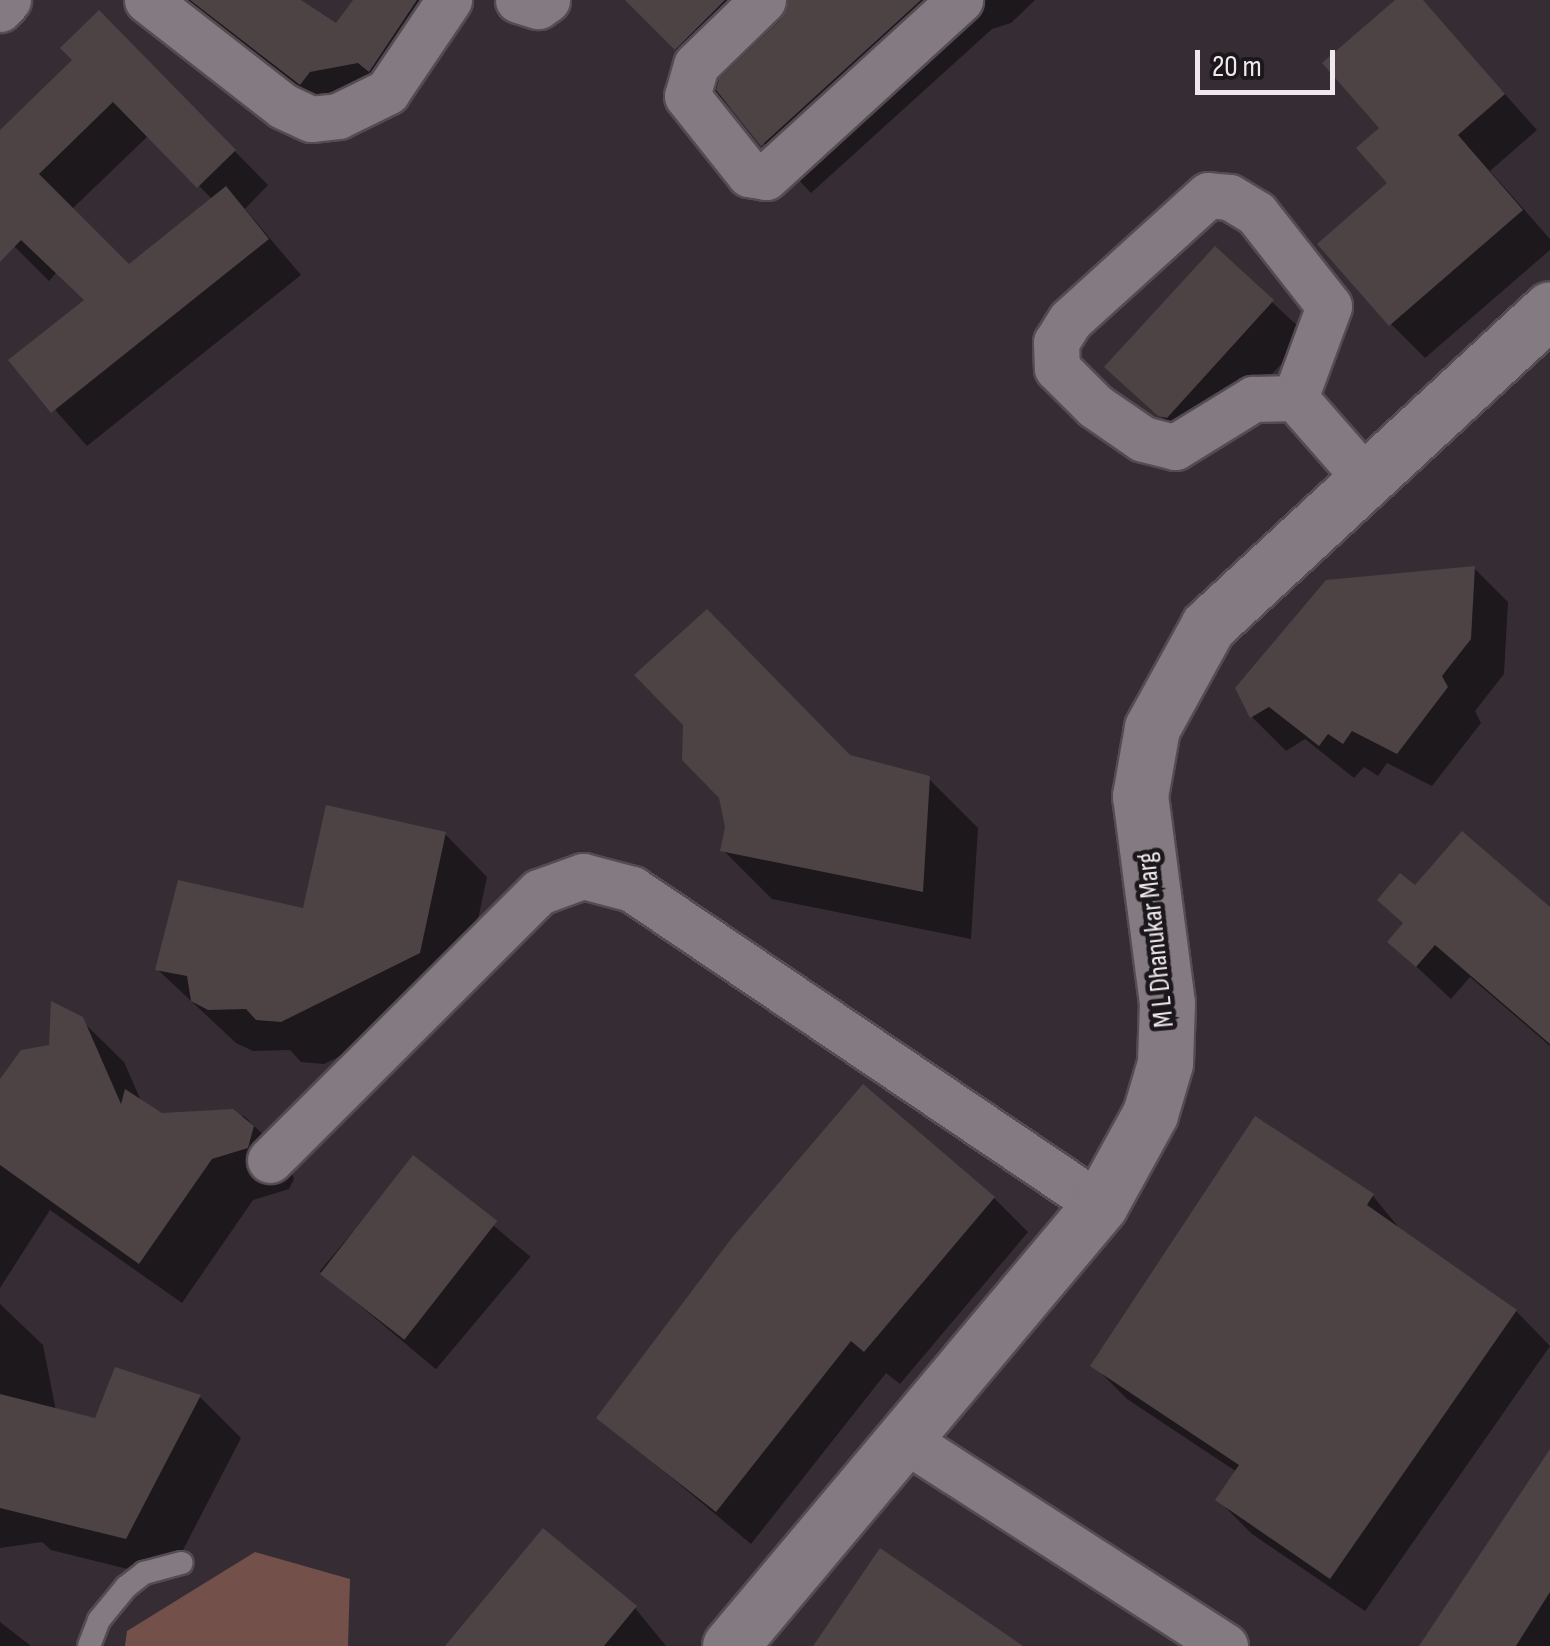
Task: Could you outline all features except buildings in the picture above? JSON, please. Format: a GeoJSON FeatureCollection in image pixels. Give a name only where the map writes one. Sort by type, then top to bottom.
{"type":"FeatureCollection","features":[{"type":"Feature","properties":{"kind":"street"},"geometry":{"type":"LineString","coordinates":[[0,9],[8,0]]}},
{"type":"Feature","properties":{"kind":"street"},"geometry":{"type":"LineString","coordinates":[[147,0],[282,106],[311,118],[338,116],[386,92],[449,0]]}},
{"type":"Feature","properties":{"kind":"street"},"geometry":{"type":"LineString","coordinates":[[518,0],[538,6],[547,0]]}},
{"type":"Feature","properties":{"kind":"street"},"geometry":{"type":"LineString","coordinates":[[763,0],[696,65],[687,96],[749,174],[766,177],[960,0]]}},
{"type":"Feature","properties":{"kind":"street"},"geometry":{"type":"LineString","coordinates":[[1208,196],[1229,197],[1256,213],[1329,306],[1295,398],[1253,399],[1175,447],[1143,439],[1095,406],[1057,368],[1056,342],[1070,320],[1208,196]]}},
{"type":"Feature","properties":{"kind":"street","name":"M L Dhanukar Marg"},"geometry":{"type":"LineString","coordinates":[[730,1646],[1100,1205],[1150,1114],[1164,1063],[1167,1003],[1140,796],[1152,728],[1208,626],[1550,309]]}},
{"type":"Feature","properties":{"kind":"street"},"geometry":{"type":"LineString","coordinates":[[1295,398],[1366,479]]}},
{"type":"Feature","properties":{"kind":"street"},"geometry":{"type":"LineString","coordinates":[[270,1160],[539,892],[583,876],[632,889],[1100,1205]]}},
{"type":"Feature","properties":{"kind":"street"},"geometry":{"type":"LineString","coordinates":[[904,1439],[1225,1646]]}},
{"type":"Feature","properties":{"kind":"lane"},"geometry":{"type":"LineString","coordinates":[[89,1646],[99,1620],[126,1587],[144,1573],[182,1564]]}},
{"type":"Feature","properties":{"kind":"shaded area"},"geometry":{"type":"Polygon","coordinates":[[[255,1552],[350,1579],[348,1646],[125,1646],[127,1631],[255,1552]]]}}]}
